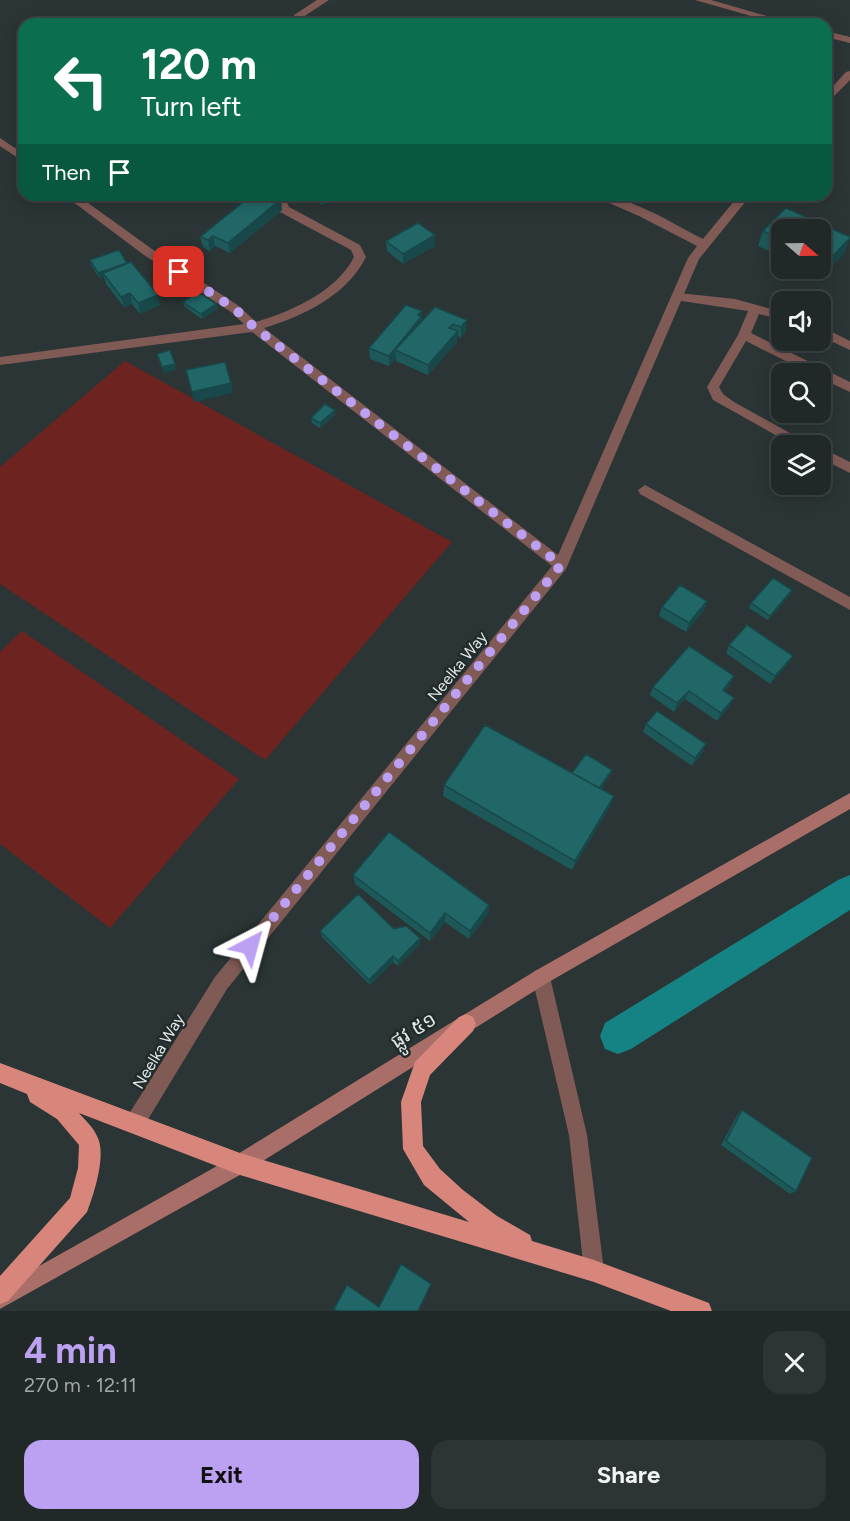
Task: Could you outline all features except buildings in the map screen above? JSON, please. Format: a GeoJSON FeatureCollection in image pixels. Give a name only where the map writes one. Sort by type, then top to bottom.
{"type":"FeatureCollection","features":[{"type":"Feature","properties":{"kind":"highway"},"geometry":{"type":"LineString","coordinates":[[466,1024],[422,1068],[411,1102],[413,1149],[432,1177],[455,1198],[489,1224],[549,1258]]}},
{"type":"Feature","properties":{"kind":"highway"},"geometry":{"type":"LineString","coordinates":[[0,1073],[240,1164],[594,1271],[701,1311]]}},
{"type":"Feature","properties":{"kind":"highway"},"geometry":{"type":"LineString","coordinates":[[0,1073],[64,1112],[89,1141],[89,1168],[79,1204],[0,1293]]}},
{"type":"Feature","properties":{"kind":"main road","name":"ផ្លូវ ៥១"},"geometry":{"type":"LineString","coordinates":[[0,1299],[240,1164],[541,977],[850,800]]}},
{"type":"Feature","properties":{"kind":"street"},"geometry":{"type":"LineString","coordinates":[[297,17],[324,0]]}},
{"type":"Feature","properties":{"kind":"street"},"geometry":{"type":"LineString","coordinates":[[700,0],[768,18]]}},
{"type":"Feature","properties":{"kind":"street"},"geometry":{"type":"LineString","coordinates":[[832,36],[850,40]]}},
{"type":"Feature","properties":{"kind":"street"},"geometry":{"type":"LineString","coordinates":[[832,94],[850,74]]}},
{"type":"Feature","properties":{"kind":"street"},"geometry":{"type":"LineString","coordinates":[[0,141],[18,154]]}},
{"type":"Feature","properties":{"kind":"street"},"geometry":{"type":"LineString","coordinates":[[78,201],[148,252],[235,309],[254,327],[561,565]]}},
{"type":"Feature","properties":{"kind":"street"},"geometry":{"type":"LineString","coordinates":[[0,361],[103,350],[254,327],[306,306],[344,282],[358,267],[360,257],[356,248],[284,208],[278,201]]}},
{"type":"Feature","properties":{"kind":"street"},"geometry":{"type":"LineString","coordinates":[[612,201],[643,213],[703,244]]}},
{"type":"Feature","properties":{"kind":"street","name":"Neelka Way"},"geometry":{"type":"LineString","coordinates":[[134,1125],[220,983],[561,565],[694,258],[740,201]]}},
{"type":"Feature","properties":{"kind":"street"},"geometry":{"type":"LineString","coordinates":[[679,297],[735,303],[771,313]]}},
{"type":"Feature","properties":{"kind":"street"},"geometry":{"type":"LineString","coordinates":[[755,309],[744,335],[713,387],[718,397],[729,405],[786,435]]}},
{"type":"Feature","properties":{"kind":"street"},"geometry":{"type":"LineString","coordinates":[[744,335],[850,387]]}},
{"type":"Feature","properties":{"kind":"street"},"geometry":{"type":"LineString","coordinates":[[831,336],[850,346]]}},
{"type":"Feature","properties":{"kind":"street"},"geometry":{"type":"LineString","coordinates":[[831,458],[850,468]]}},
{"type":"Feature","properties":{"kind":"street"},"geometry":{"type":"LineString","coordinates":[[645,490],[850,604]]}},
{"type":"Feature","properties":{"kind":"street"},"geometry":{"type":"LineString","coordinates":[[541,977],[578,1135],[594,1271]]}},
{"type":"Feature","properties":{"kind":"shaded area"},"geometry":{"type":"Polygon","coordinates":[[[125,361],[452,542],[265,760],[0,584],[0,467],[125,361]]]}},
{"type":"Feature","properties":{"kind":"shaded area"},"geometry":{"type":"Polygon","coordinates":[[[22,631],[239,779],[110,928],[0,844],[0,652],[22,631]]]}},
{"type":"Feature","properties":{"kind":"waterway"},"geometry":{"type":"LineString","coordinates":[[618,1036],[850,891]]}},
{"type":"Feature","properties":{"kind":"route"},"geometry":{"type":"LineString","coordinates":[[179,272],[235,309],[254,327],[561,565],[250,946]]}}]}
